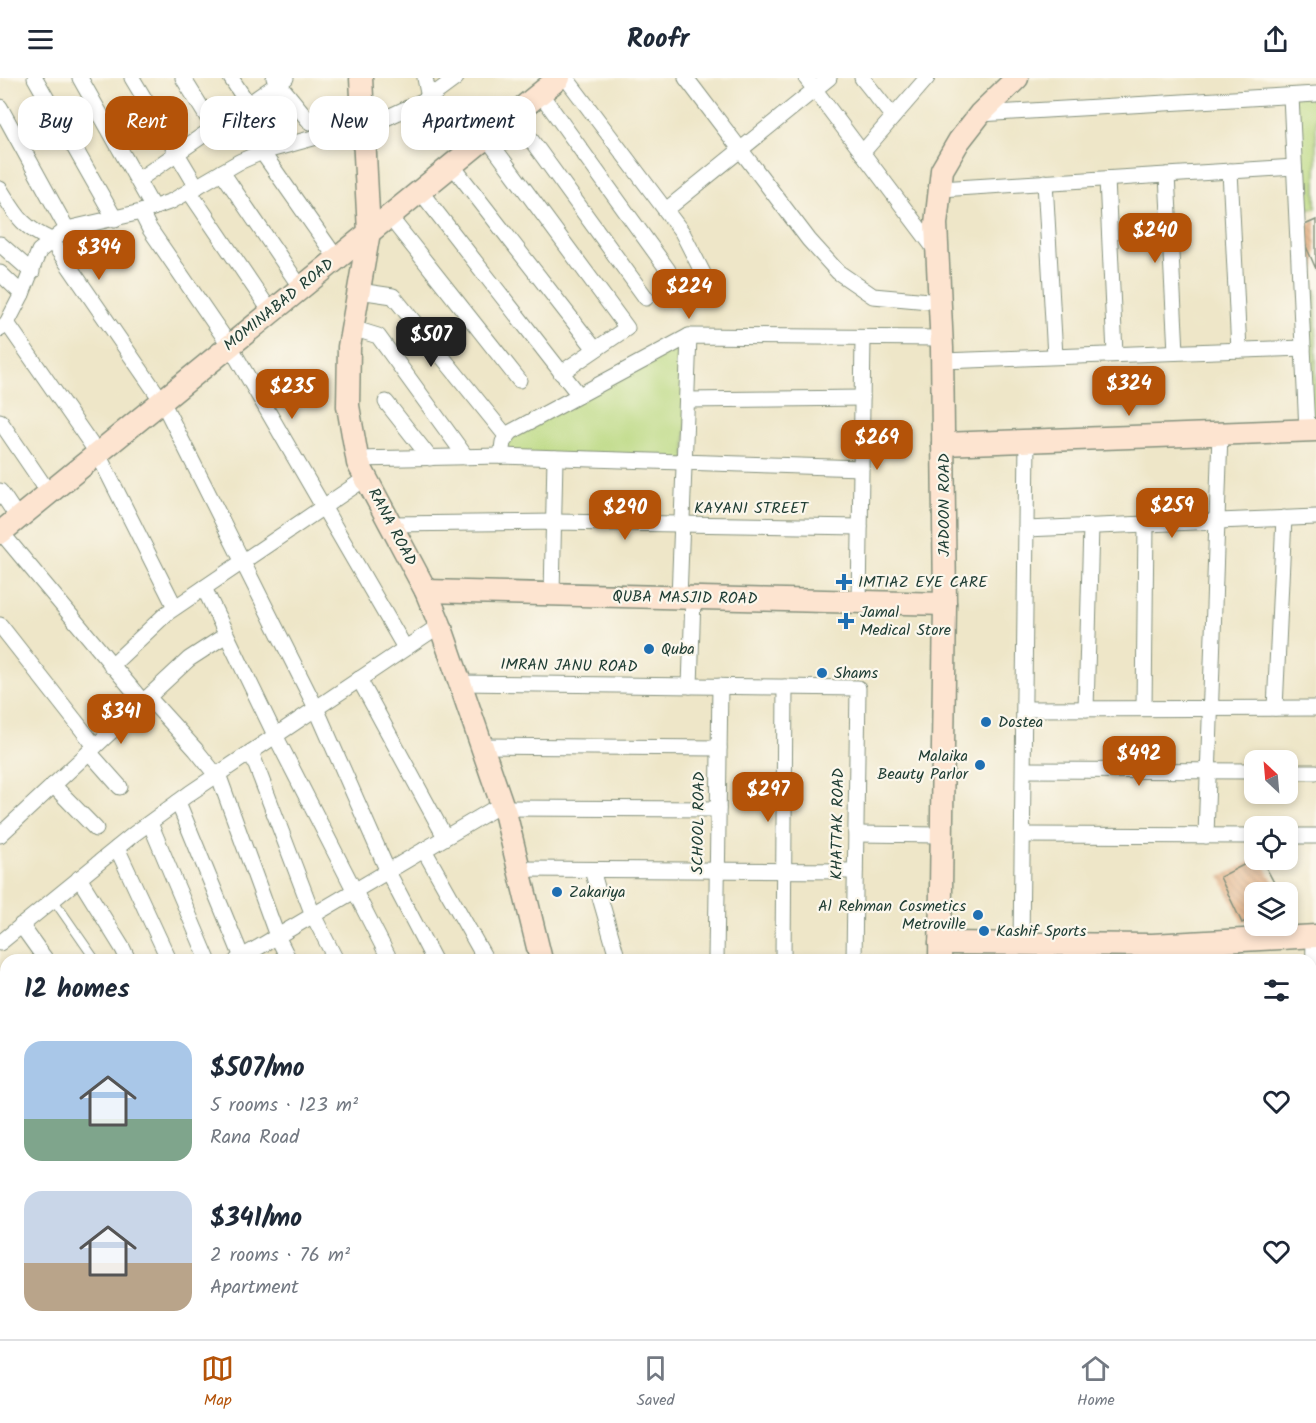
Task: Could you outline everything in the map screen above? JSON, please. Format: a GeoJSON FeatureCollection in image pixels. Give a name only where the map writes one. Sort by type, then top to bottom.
{"type":"FeatureCollection","features":[{"type":"Feature","properties":{"kind":"street"},"geometry":{"type":"LineString","coordinates":[[35,78],[115,219]]}},
{"type":"Feature","properties":{"kind":"street"},"geometry":{"type":"LineString","coordinates":[[80,78],[138,180],[147,210],[149,228],[230,346],[405,648]]}},
{"type":"Feature","properties":{"kind":"street"},"geometry":{"type":"LineString","coordinates":[[132,78],[177,153],[193,189],[271,312]]}},
{"type":"Feature","properties":{"kind":"street"},"geometry":{"type":"LineString","coordinates":[[183,78],[200,105]]}},
{"type":"Feature","properties":{"kind":"street"},"geometry":{"type":"LineString","coordinates":[[231,78],[243,96]]}},
{"type":"Feature","properties":{"kind":"street","name":"RANA ROAD"},"geometry":{"type":"LineString","coordinates":[[361,78],[362,96]]}},
{"type":"Feature","properties":{"kind":"street"},"geometry":{"type":"LineString","coordinates":[[425,78],[429,96]]}},
{"type":"Feature","properties":{"kind":"street"},"geometry":{"type":"LineString","coordinates":[[432,96],[456,78]]}},
{"type":"Feature","properties":{"kind":"street","name":"MOMINABAD ROAD"},"geometry":{"type":"LineString","coordinates":[[536,96],[559,78]]}},
{"type":"Feature","properties":{"kind":"street"},"geometry":{"type":"LineString","coordinates":[[566,78],[682,232],[711,289]]}},
{"type":"Feature","properties":{"kind":"street"},"geometry":{"type":"LineString","coordinates":[[686,78],[809,240],[838,272],[873,296],[940,302]]}},
{"type":"Feature","properties":{"kind":"street"},"geometry":{"type":"LineString","coordinates":[[666,210],[741,150],[810,84],[829,78]]}},
{"type":"Feature","properties":{"kind":"street"},"geometry":{"type":"LineString","coordinates":[[862,78],[892,117]]}},
{"type":"Feature","properties":{"kind":"street","name":"JADOON ROAD"},"geometry":{"type":"LineString","coordinates":[[940,951],[945,604],[942,350],[936,224],[942,170],[959,141],[980,114],[1017,78]]}},
{"type":"Feature","properties":{"kind":"street"},"geometry":{"type":"LineString","coordinates":[[259,96],[280,80],[309,121]]}},
{"type":"Feature","properties":{"kind":"street"},"geometry":{"type":"LineString","coordinates":[[862,153],[920,80]]}},
{"type":"Feature","properties":{"kind":"street"},"geometry":{"type":"LineString","coordinates":[[810,84],[937,252]]}},
{"type":"Feature","properties":{"kind":"street"},"geometry":{"type":"LineString","coordinates":[[540,93],[668,270]]}},
{"type":"Feature","properties":{"kind":"street"},"geometry":{"type":"LineString","coordinates":[[980,114],[1316,94]]}},
{"type":"Feature","properties":{"kind":"street"},"geometry":{"type":"LineString","coordinates":[[944,444],[1311,430],[1303,348],[1291,96]]}},
{"type":"Feature","properties":{"kind":"street"},"geometry":{"type":"LineString","coordinates":[[0,107],[67,229]]}},
{"type":"Feature","properties":{"kind":"street"},"geometry":{"type":"LineString","coordinates":[[138,180],[200,137]]}},
{"type":"Feature","properties":{"kind":"street"},"geometry":{"type":"LineString","coordinates":[[175,607],[98,454],[3,325],[22,294],[39,251],[67,229],[115,219],[172,201],[262,152],[309,140]]}},
{"type":"Feature","properties":{"kind":"street"},"geometry":{"type":"LineString","coordinates":[[536,147],[646,298]]}},
{"type":"Feature","properties":{"kind":"street","name":"RANA ROAD"},"geometry":{"type":"LineString","coordinates":[[365,150],[369,232],[349,347],[348,406],[362,468],[426,591],[440,625],[502,806],[540,954]]}},
{"type":"Feature","properties":{"kind":"street","name":"MOMINABAD ROAD"},"geometry":{"type":"LineString","coordinates":[[6,528],[470,150]]}},
{"type":"Feature","properties":{"kind":"street"},"geometry":{"type":"LineString","coordinates":[[496,150],[627,328],[561,373]]}},
{"type":"Feature","properties":{"kind":"street"},"geometry":{"type":"LineString","coordinates":[[262,152],[337,259]]}},
{"type":"Feature","properties":{"kind":"street"},"geometry":{"type":"LineString","coordinates":[[452,165],[596,349]]}},
{"type":"Feature","properties":{"kind":"street"},"geometry":{"type":"LineString","coordinates":[[940,189],[1294,167]]}},
{"type":"Feature","properties":{"kind":"street"},"geometry":{"type":"LineString","coordinates":[[1230,171],[1239,350]]}},
{"type":"Feature","properties":{"kind":"street"},"geometry":{"type":"LineString","coordinates":[[222,172],[301,288]]}},
{"type":"Feature","properties":{"kind":"street"},"geometry":{"type":"LineString","coordinates":[[1167,175],[1176,352]]}},
{"type":"Feature","properties":{"kind":"street"},"geometry":{"type":"LineString","coordinates":[[1107,178],[1115,354]]}},
{"type":"Feature","properties":{"kind":"street"},"geometry":{"type":"LineString","coordinates":[[1045,183],[1055,356]]}},
{"type":"Feature","properties":{"kind":"street"},"geometry":{"type":"LineString","coordinates":[[0,189],[18,219],[30,231],[51,240],[162,401],[316,708],[388,871],[431,954]]}},
{"type":"Feature","properties":{"kind":"street"},"geometry":{"type":"LineString","coordinates":[[420,191],[579,395]]}},
{"type":"Feature","properties":{"kind":"street"},"geometry":{"type":"LineString","coordinates":[[389,216],[519,380]]}},
{"type":"Feature","properties":{"kind":"street"},"geometry":{"type":"LineString","coordinates":[[0,244],[32,272]]}},
{"type":"Feature","properties":{"kind":"street"},"geometry":{"type":"LineString","coordinates":[[0,273],[22,294]]}},
{"type":"Feature","properties":{"kind":"street"},"geometry":{"type":"LineString","coordinates":[[359,291],[393,296],[507,437]]}},
{"type":"Feature","properties":{"kind":"street"},"geometry":{"type":"LineString","coordinates":[[352,328],[378,336],[466,457]]}},
{"type":"Feature","properties":{"kind":"street"},"geometry":{"type":"LineString","coordinates":[[501,456],[503,442],[511,432],[690,336],[863,339],[942,350],[1055,356],[1303,348]]}},
{"type":"Feature","properties":{"kind":"street"},"geometry":{"type":"LineString","coordinates":[[690,336],[682,525],[690,686]]}},
{"type":"Feature","properties":{"kind":"street"},"geometry":{"type":"LineString","coordinates":[[859,602],[863,339]]}},
{"type":"Feature","properties":{"kind":"street"},"geometry":{"type":"LineString","coordinates":[[687,400],[862,398]]}},
{"type":"Feature","properties":{"kind":"street"},"geometry":{"type":"LineString","coordinates":[[386,402],[430,458]]}},
{"type":"Feature","properties":{"kind":"street"},"geometry":{"type":"LineString","coordinates":[[0,421],[49,493]]}},
{"type":"Feature","properties":{"kind":"street"},"geometry":{"type":"LineString","coordinates":[[1206,836],[1220,434]]}},
{"type":"Feature","properties":{"kind":"street"},"geometry":{"type":"LineString","coordinates":[[1021,944],[1027,441]]}},
{"type":"Feature","properties":{"kind":"street"},"geometry":{"type":"LineString","coordinates":[[111,666],[175,607],[323,507],[362,468],[430,458],[501,456],[861,468]]}},
{"type":"Feature","properties":{"kind":"street"},"geometry":{"type":"LineString","coordinates":[[552,594],[555,458]]}},
{"type":"Feature","properties":{"kind":"street"},"geometry":{"type":"LineString","coordinates":[[0,491],[6,528],[111,666],[196,750],[217,775],[286,954]]}},
{"type":"Feature","properties":{"kind":"street"},"geometry":{"type":"LineString","coordinates":[[1026,529],[1316,517]]}},
{"type":"Feature","properties":{"kind":"street"},"geometry":{"type":"LineString","coordinates":[[1275,708],[1284,518]]}},
{"type":"Feature","properties":{"kind":"street","name":"KAYANI STREET"},"geometry":{"type":"LineString","coordinates":[[391,524],[554,522],[860,527]]}},
{"type":"Feature","properties":{"kind":"street"},"geometry":{"type":"LineString","coordinates":[[1144,708],[1146,523]]}},
{"type":"Feature","properties":{"kind":"street"},"geometry":{"type":"LineString","coordinates":[[1086,709],[1091,526]]}},
{"type":"Feature","properties":{"kind":"street"},"geometry":{"type":"LineString","coordinates":[[204,588],[387,954]]}},
{"type":"Feature","properties":{"kind":"street","name":"QUBA MASJID ROAD"},"geometry":{"type":"LineString","coordinates":[[426,591],[945,604]]}},
{"type":"Feature","properties":{"kind":"street"},"geometry":{"type":"LineString","coordinates":[[0,943],[79,878],[178,802],[440,625]]}},
{"type":"Feature","properties":{"kind":"street"},"geometry":{"type":"LineString","coordinates":[[0,626],[120,787]]}},
{"type":"Feature","properties":{"kind":"street"},"geometry":{"type":"LineString","coordinates":[[0,834],[189,659],[226,634]]}},
{"type":"Feature","properties":{"kind":"street"},"geometry":{"type":"LineString","coordinates":[[359,679],[445,837]]}},
{"type":"Feature","properties":{"kind":"street","name":"IMRAN JANU ROAD"},"geometry":{"type":"LineString","coordinates":[[460,683],[858,688]]}},
{"type":"Feature","properties":{"kind":"street","name":"SCHOOL ROAD"},"geometry":{"type":"LineString","coordinates":[[716,954],[720,686]]}},
{"type":"Feature","properties":{"kind":"street"},"geometry":{"type":"LineString","coordinates":[[783,954],[785,687]]}},
{"type":"Feature","properties":{"kind":"street","name":"KHATTAK ROAD"},"geometry":{"type":"LineString","coordinates":[[854,954],[858,688]]}},
{"type":"Feature","properties":{"kind":"street"},"geometry":{"type":"LineString","coordinates":[[1025,709],[1316,708]]}},
{"type":"Feature","properties":{"kind":"street"},"geometry":{"type":"LineString","coordinates":[[482,746],[718,748]]}},
{"type":"Feature","properties":{"kind":"street"},"geometry":{"type":"LineString","coordinates":[[251,752],[313,915],[333,954]]}},
{"type":"Feature","properties":{"kind":"street"},"geometry":{"type":"LineString","coordinates":[[1024,770],[1244,771]]}},
{"type":"Feature","properties":{"kind":"street"},"geometry":{"type":"LineString","coordinates":[[1298,772],[1316,772]]}},
{"type":"Feature","properties":{"kind":"street"},"geometry":{"type":"LineString","coordinates":[[53,785],[96,829]]}},
{"type":"Feature","properties":{"kind":"street"},"geometry":{"type":"LineString","coordinates":[[178,802],[238,954]]}},
{"type":"Feature","properties":{"kind":"street"},"geometry":{"type":"LineString","coordinates":[[248,954],[445,837],[502,806],[718,809]]}},
{"type":"Feature","properties":{"kind":"street"},"geometry":{"type":"LineString","coordinates":[[150,823],[205,954]]}},
{"type":"Feature","properties":{"kind":"street"},"geometry":{"type":"LineString","coordinates":[[856,834],[942,835]]}},
{"type":"Feature","properties":{"kind":"street"},"geometry":{"type":"LineString","coordinates":[[1023,835],[1244,836]]}},
{"type":"Feature","properties":{"kind":"street"},"geometry":{"type":"LineString","coordinates":[[1298,836],[1316,836]]}},
{"type":"Feature","properties":{"kind":"street"},"geometry":{"type":"LineString","coordinates":[[117,848],[166,954]]}},
{"type":"Feature","properties":{"kind":"street"},"geometry":{"type":"LineString","coordinates":[[424,850],[483,954]]}},
{"type":"Feature","properties":{"kind":"street"},"geometry":{"type":"LineString","coordinates":[[519,869],[855,871]]}},
{"type":"Feature","properties":{"kind":"street"},"geometry":{"type":"LineString","coordinates":[[592,870],[616,954]]}},
{"type":"Feature","properties":{"kind":"street"},"geometry":{"type":"LineString","coordinates":[[79,878],[125,954]]}},
{"type":"Feature","properties":{"kind":"street"},"geometry":{"type":"LineString","coordinates":[[21,925],[42,954]]}},
{"type":"Feature","properties":{"kind":"street"},"geometry":{"type":"LineString","coordinates":[[940,951],[1021,944],[1152,945],[1315,936],[1315,954]]}},
{"type":"Feature","properties":{"kind":"lane"},"geometry":{"type":"LineString","coordinates":[[53,899],[91,954]]}},
{"type":"Feature","properties":{"kind":"green space"},"geometry":{"type":"Polygon","coordinates":[[[1316,93],[1316,208],[1296,209],[1291,95],[1316,93]]]}},
{"type":"Feature","properties":{"kind":"green space"},"geometry":{"type":"Polygon","coordinates":[[[1316,290],[1316,430],[1307,430],[1301,291],[1316,290]]]}},
{"type":"Feature","properties":{"kind":"green space"},"geometry":{"type":"Polygon","coordinates":[[[689,336],[685,461],[501,456],[503,442],[689,336]]]}},
{"type":"Feature","properties":{"kind":"building"},"geometry":{"type":"Polygon","coordinates":[[[1316,220],[1316,269],[1298,228],[1316,220]]]}},
{"type":"Feature","properties":{"kind":"building"},"geometry":{"type":"Polygon","coordinates":[[[1244,865],[1244,870],[1267,870],[1274,882],[1244,882],[1244,922],[1242,923],[1220,877],[1244,865]]]}},
{"type":"Feature","properties":{"kind":"place","name":"IMTIAZ EYE CARE"},"geometry":{"type":"Point","coordinates":[844,582]}},
{"type":"Feature","properties":{"kind":"place","name":"Jamal Medical Store"},"geometry":{"type":"Point","coordinates":[846,621]}},
{"type":"Feature","properties":{"kind":"place","name":"Quba"},"geometry":{"type":"Point","coordinates":[649,649]}},
{"type":"Feature","properties":{"kind":"place","name":"Shams"},"geometry":{"type":"Point","coordinates":[822,673]}},
{"type":"Feature","properties":{"kind":"place","name":"Dostea"},"geometry":{"type":"Point","coordinates":[986,722]}},
{"type":"Feature","properties":{"kind":"place","name":"Malaika Beauty Parlor"},"geometry":{"type":"Point","coordinates":[980,765]}},
{"type":"Feature","properties":{"kind":"place","name":"Zakariya"},"geometry":{"type":"Point","coordinates":[557,892]}},
{"type":"Feature","properties":{"kind":"place","name":"Al Rehman Cosmetics Metroville"},"geometry":{"type":"Point","coordinates":[978,915]}},
{"type":"Feature","properties":{"kind":"place","name":"Kashif Sports"},"geometry":{"type":"Point","coordinates":[984,931]}}]}
